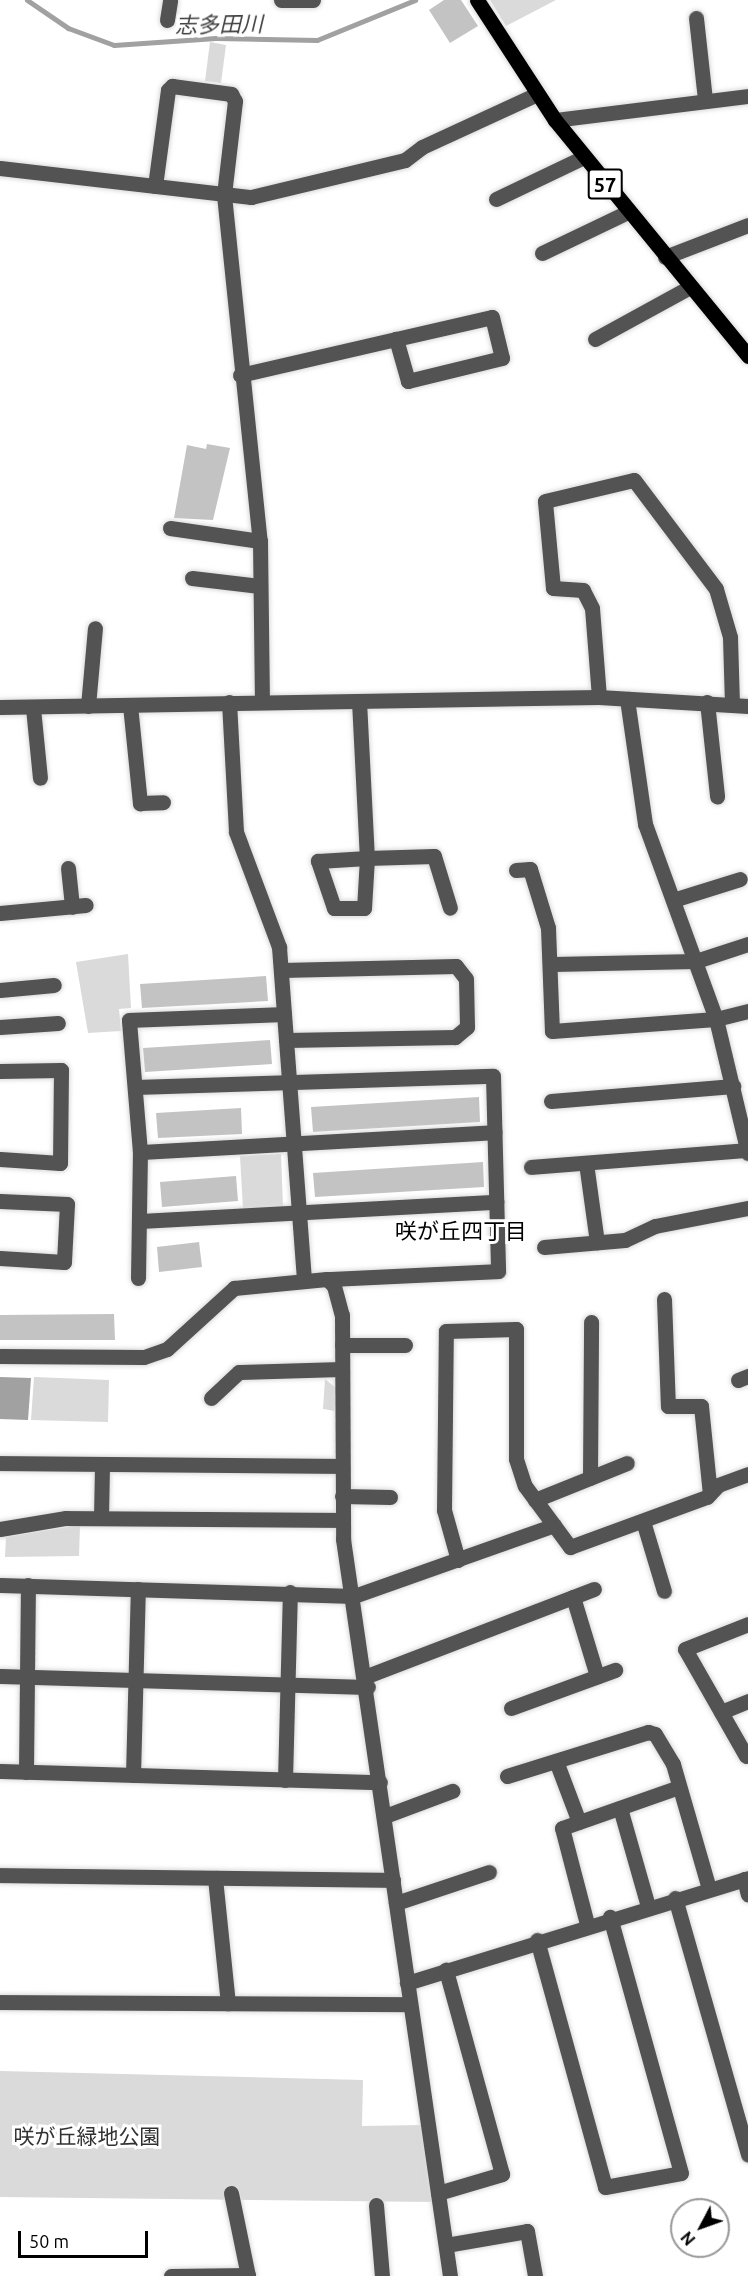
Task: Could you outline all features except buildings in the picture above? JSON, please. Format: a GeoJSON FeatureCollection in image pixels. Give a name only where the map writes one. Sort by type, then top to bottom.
{"type":"FeatureCollection","features":[{"type":"Feature","properties":{"kind":"main road","name":"57"},"geometry":{"type":"LineString","coordinates":[[477,0],[555,120],[690,288],[748,356]]}},
{"type":"Feature","properties":{"kind":"street"},"geometry":{"type":"LineString","coordinates":[[167,20],[170,0]]}},
{"type":"Feature","properties":{"kind":"street"},"geometry":{"type":"LineString","coordinates":[[281,0],[314,0]]}},
{"type":"Feature","properties":{"kind":"street"},"geometry":{"type":"LineString","coordinates":[[696,18],[705,99]]}},
{"type":"Feature","properties":{"kind":"street"},"geometry":{"type":"LineString","coordinates":[[155,186],[172,86],[231,94],[235,101],[224,195],[240,375],[260,541],[262,702]]}},
{"type":"Feature","properties":{"kind":"street"},"geometry":{"type":"LineString","coordinates":[[0,168],[250,197],[405,160],[422,147],[537,94]]}},
{"type":"Feature","properties":{"kind":"street"},"geometry":{"type":"LineString","coordinates":[[555,120],[705,99],[748,96]]}},
{"type":"Feature","properties":{"kind":"street"},"geometry":{"type":"LineString","coordinates":[[496,199],[584,157]]}},
{"type":"Feature","properties":{"kind":"street"},"geometry":{"type":"LineString","coordinates":[[542,254],[628,212]]}},
{"type":"Feature","properties":{"kind":"street"},"geometry":{"type":"LineString","coordinates":[[665,257],[748,225]]}},
{"type":"Feature","properties":{"kind":"street"},"geometry":{"type":"LineString","coordinates":[[595,339],[690,288]]}},
{"type":"Feature","properties":{"kind":"street"},"geometry":{"type":"LineString","coordinates":[[240,375],[396,339],[492,317],[502,358],[408,381],[396,339]]}},
{"type":"Feature","properties":{"kind":"street"},"geometry":{"type":"LineString","coordinates":[[599,697],[592,608],[583,590],[553,588],[545,501],[634,480],[716,589],[730,637],[732,704]]}},
{"type":"Feature","properties":{"kind":"street"},"geometry":{"type":"LineString","coordinates":[[170,528],[260,541]]}},
{"type":"Feature","properties":{"kind":"street"},"geometry":{"type":"LineString","coordinates":[[192,578],[260,586]]}},
{"type":"Feature","properties":{"kind":"street"},"geometry":{"type":"LineString","coordinates":[[88,706],[95,628]]}},
{"type":"Feature","properties":{"kind":"street"},"geometry":{"type":"LineString","coordinates":[[0,707],[599,697],[748,706]]}},
{"type":"Feature","properties":{"kind":"street"},"geometry":{"type":"LineString","coordinates":[[531,1167],[748,1152],[716,1019],[645,824],[627,699]]}},
{"type":"Feature","properties":{"kind":"street"},"geometry":{"type":"LineString","coordinates":[[359,701],[367,858],[434,856],[450,908]]}},
{"type":"Feature","properties":{"kind":"street"},"geometry":{"type":"LineString","coordinates":[[229,702],[236,832],[279,947],[304,1280]]}},
{"type":"Feature","properties":{"kind":"street"},"geometry":{"type":"LineString","coordinates":[[707,702],[717,796]]}},
{"type":"Feature","properties":{"kind":"street"},"geometry":{"type":"LineString","coordinates":[[130,705],[140,803],[163,802]]}},
{"type":"Feature","properties":{"kind":"street"},"geometry":{"type":"LineString","coordinates":[[33,708],[40,778]]}},
{"type":"Feature","properties":{"kind":"street"},"geometry":{"type":"LineString","coordinates":[[0,913],[79,906],[69,868]]}},
{"type":"Feature","properties":{"kind":"street"},"geometry":{"type":"LineString","coordinates":[[516,870],[530,869],[553,964],[552,1031],[716,1019],[748,1011]]}},
{"type":"Feature","properties":{"kind":"street"},"geometry":{"type":"LineString","coordinates":[[673,900],[740,879]]}},
{"type":"Feature","properties":{"kind":"street"},"geometry":{"type":"LineString","coordinates":[[553,964],[696,961],[748,944]]}},
{"type":"Feature","properties":{"kind":"street"},"geometry":{"type":"LineString","coordinates":[[281,970],[456,966],[466,979],[467,1027],[456,1037],[286,1040]]}},
{"type":"Feature","properties":{"kind":"street"},"geometry":{"type":"LineString","coordinates":[[0,990],[54,985]]}},
{"type":"Feature","properties":{"kind":"street"},"geometry":{"type":"LineString","coordinates":[[138,1278],[140,1152],[129,1020],[284,1014]]}},
{"type":"Feature","properties":{"kind":"street"},"geometry":{"type":"LineString","coordinates":[[0,1027],[58,1023]]}},
{"type":"Feature","properties":{"kind":"street"},"geometry":{"type":"LineString","coordinates":[[0,1071],[61,1070],[60,1163],[0,1159]]}},
{"type":"Feature","properties":{"kind":"street"},"geometry":{"type":"LineString","coordinates":[[0,1356],[144,1357],[167,1349],[234,1288],[304,1280],[331,1284],[498,1271],[492,1076],[289,1079],[135,1087]]}},
{"type":"Feature","properties":{"kind":"street"},"geometry":{"type":"LineString","coordinates":[[550,1101],[733,1086]]}},
{"type":"Feature","properties":{"kind":"street"},"geometry":{"type":"LineString","coordinates":[[140,1152],[494,1132]]}},
{"type":"Feature","properties":{"kind":"street"},"geometry":{"type":"LineString","coordinates":[[586,1163],[597,1242]]}},
{"type":"Feature","properties":{"kind":"street"},"geometry":{"type":"LineString","coordinates":[[0,1201],[67,1204],[64,1262],[0,1258]]}},
{"type":"Feature","properties":{"kind":"street"},"geometry":{"type":"LineString","coordinates":[[140,1221],[496,1202]]}},
{"type":"Feature","properties":{"kind":"street"},"geometry":{"type":"LineString","coordinates":[[544,1247],[597,1242],[748,1208]]}},
{"type":"Feature","properties":{"kind":"street"},"geometry":{"type":"LineString","coordinates":[[331,1284],[342,1345],[340,1466],[342,1520],[368,1682],[407,1983],[450,2276]]}},
{"type":"Feature","properties":{"kind":"street"},"geometry":{"type":"LineString","coordinates":[[664,1299],[668,1406],[701,1406],[710,1494]]}},
{"type":"Feature","properties":{"kind":"street"},"geometry":{"type":"LineString","coordinates":[[590,1478],[591,1322]]}},
{"type":"Feature","properties":{"kind":"street"},"geometry":{"type":"LineString","coordinates":[[458,1560],[444,1510],[446,1331],[516,1329],[516,1459],[535,1500],[574,1547],[710,1494],[748,1474]]}},
{"type":"Feature","properties":{"kind":"street"},"geometry":{"type":"LineString","coordinates":[[342,1345],[405,1345]]}},
{"type":"Feature","properties":{"kind":"street"},"geometry":{"type":"LineString","coordinates":[[211,1398],[239,1372],[342,1369]]}},
{"type":"Feature","properties":{"kind":"street"},"geometry":{"type":"LineString","coordinates":[[0,1463],[340,1466]]}},
{"type":"Feature","properties":{"kind":"street"},"geometry":{"type":"LineString","coordinates":[[535,1500],[627,1463]]}},
{"type":"Feature","properties":{"kind":"street"},"geometry":{"type":"LineString","coordinates":[[101,1518],[102,1464]]}},
{"type":"Feature","properties":{"kind":"street"},"geometry":{"type":"LineString","coordinates":[[342,1496],[390,1497]]}},
{"type":"Feature","properties":{"kind":"street"},"geometry":{"type":"LineString","coordinates":[[0,1529],[101,1518],[342,1520]]}},
{"type":"Feature","properties":{"kind":"street"},"geometry":{"type":"LineString","coordinates":[[644,1521],[664,1591]]}},
{"type":"Feature","properties":{"kind":"street"},"geometry":{"type":"LineString","coordinates":[[0,1585],[290,1592],[354,1596],[554,1525]]}},
{"type":"Feature","properties":{"kind":"street"},"geometry":{"type":"LineString","coordinates":[[26,1772],[28,1585]]}},
{"type":"Feature","properties":{"kind":"street"},"geometry":{"type":"LineString","coordinates":[[133,1775],[138,1589]]}},
{"type":"Feature","properties":{"kind":"street"},"geometry":{"type":"LineString","coordinates":[[0,1676],[289,1684],[368,1682],[594,1589]]}},
{"type":"Feature","properties":{"kind":"street"},"geometry":{"type":"LineString","coordinates":[[285,1780],[290,1592]]}},
{"type":"Feature","properties":{"kind":"street"},"geometry":{"type":"LineString","coordinates":[[573,1597],[597,1676]]}},
{"type":"Feature","properties":{"kind":"street"},"geometry":{"type":"LineString","coordinates":[[746,1756],[685,1649],[748,1624]]}},
{"type":"Feature","properties":{"kind":"street"},"geometry":{"type":"LineString","coordinates":[[511,1708],[615,1670]]}},
{"type":"Feature","properties":{"kind":"street"},"geometry":{"type":"LineString","coordinates":[[721,1712],[748,1701]]}},
{"type":"Feature","properties":{"kind":"street"},"geometry":{"type":"LineString","coordinates":[[507,1776],[648,1732],[673,1764],[709,1889]]}},
{"type":"Feature","properties":{"kind":"street"},"geometry":{"type":"LineString","coordinates":[[556,1761],[579,1822]]}},
{"type":"Feature","properties":{"kind":"street"},"geometry":{"type":"LineString","coordinates":[[0,1771],[380,1782]]}},
{"type":"Feature","properties":{"kind":"street"},"geometry":{"type":"LineString","coordinates":[[587,1924],[562,1828],[679,1787]]}},
{"type":"Feature","properties":{"kind":"street"},"geometry":{"type":"LineString","coordinates":[[385,1816],[452,1791]]}},
{"type":"Feature","properties":{"kind":"street"},"geometry":{"type":"LineString","coordinates":[[620,1808],[648,1906]]}},
{"type":"Feature","properties":{"kind":"street"},"geometry":{"type":"LineString","coordinates":[[396,1903],[489,1872]]}},
{"type":"Feature","properties":{"kind":"street"},"geometry":{"type":"LineString","coordinates":[[0,1875],[393,1880]]}},
{"type":"Feature","properties":{"kind":"street"},"geometry":{"type":"LineString","coordinates":[[214,1878],[228,2003]]}},
{"type":"Feature","properties":{"kind":"street"},"geometry":{"type":"LineString","coordinates":[[407,1983],[587,1924],[746,1879],[748,1895]]}},
{"type":"Feature","properties":{"kind":"street"},"geometry":{"type":"LineString","coordinates":[[675,1898],[748,2155]]}},
{"type":"Feature","properties":{"kind":"street"},"geometry":{"type":"LineString","coordinates":[[537,1940],[605,2187],[681,2173],[610,1917]]}},
{"type":"Feature","properties":{"kind":"street"},"geometry":{"type":"LineString","coordinates":[[438,2193],[502,2174],[446,1970]]}},
{"type":"Feature","properties":{"kind":"street"},"geometry":{"type":"LineString","coordinates":[[0,2002],[410,2004]]}},
{"type":"Feature","properties":{"kind":"street"},"geometry":{"type":"LineString","coordinates":[[171,2276],[248,2275],[231,2193]]}},
{"type":"Feature","properties":{"kind":"street"},"geometry":{"type":"LineString","coordinates":[[376,2205],[382,2276]]}},
{"type":"Feature","properties":{"kind":"street"},"geometry":{"type":"LineString","coordinates":[[446,2245],[527,2231],[535,2276]]}},
{"type":"Feature","properties":{"kind":"green space"},"geometry":{"type":"Polygon","coordinates":[[[490,0],[556,0],[506,26],[490,0]]]}},
{"type":"Feature","properties":{"kind":"green space"},"geometry":{"type":"Polygon","coordinates":[[[210,42],[226,45],[221,83],[205,81],[210,42]]]}},
{"type":"Feature","properties":{"kind":"green space"},"geometry":{"type":"Polygon","coordinates":[[[128,954],[131,1008],[119,1009],[121,1031],[88,1033],[76,962],[128,954]]]}},
{"type":"Feature","properties":{"kind":"green space"},"geometry":{"type":"Polygon","coordinates":[[[281,1154],[283,1207],[243,1209],[240,1156],[281,1154]]]}},
{"type":"Feature","properties":{"kind":"green space"},"geometry":{"type":"Polygon","coordinates":[[[34,1377],[109,1380],[108,1422],[31,1420],[34,1377]]]}},
{"type":"Feature","properties":{"kind":"green space"},"geometry":{"type":"Polygon","coordinates":[[[325,1379],[336,1388],[335,1411],[323,1409],[325,1379]]]}},
{"type":"Feature","properties":{"kind":"green space"},"geometry":{"type":"Polygon","coordinates":[[[80,1525],[79,1556],[5,1557],[6,1537],[80,1525]]]}},
{"type":"Feature","properties":{"kind":"green space","name":"咲が丘緑地公園"},"geometry":{"type":"Polygon","coordinates":[[[0,2071],[363,2080],[362,2126],[422,2125],[433,2202],[0,2197],[0,2071]]]}},
{"type":"Feature","properties":{"kind":"shaded area"},"geometry":{"type":"Polygon","coordinates":[[[0,1377],[31,1378],[28,1420],[0,1419],[0,1377]]]}},
{"type":"Feature","properties":{"kind":"waterway","name":"志多田川"},"geometry":{"type":"LineString","coordinates":[[27,0],[68,28],[114,45],[216,38],[317,40],[415,0]]}},
{"type":"Feature","properties":{"kind":"district","name":"咲が丘四丁目"},"geometry":{"type":"Point","coordinates":[461,1231]}}]}
